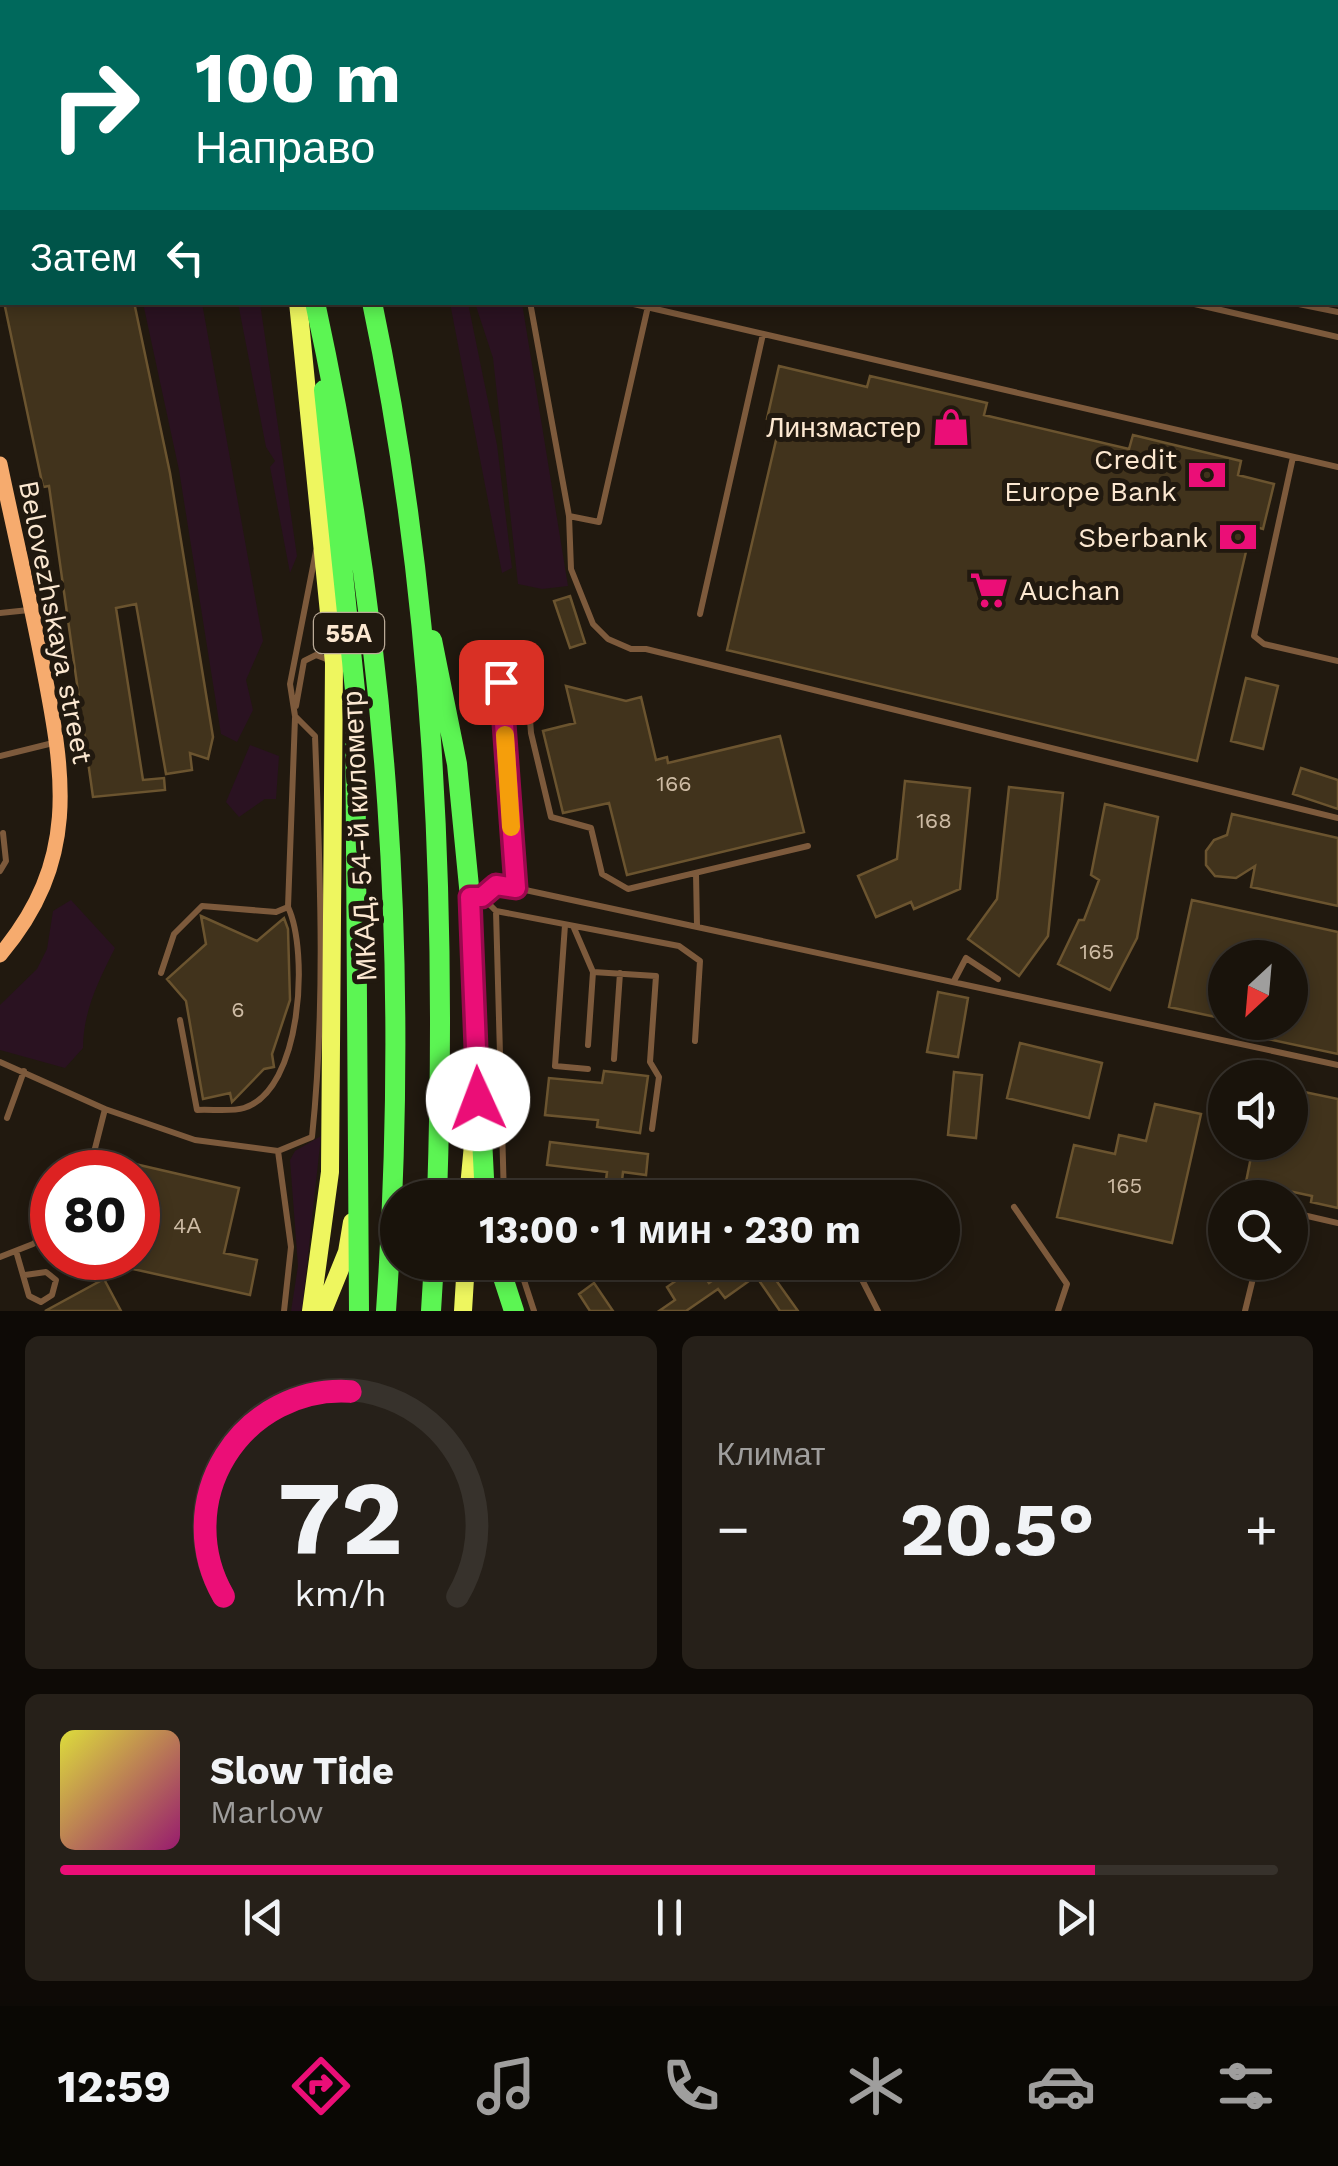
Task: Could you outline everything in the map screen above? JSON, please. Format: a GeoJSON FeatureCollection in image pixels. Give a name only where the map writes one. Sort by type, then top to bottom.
{"type":"FeatureCollection","features":[{"type":"Feature","properties":{"kind":"highway"},"geometry":{"type":"LineString","coordinates":[[373,305],[415,560],[457,764],[476,897],[478,1099],[484,1180]]}},
{"type":"Feature","properties":{"kind":"highway","name":"55А"},"geometry":{"type":"LineString","coordinates":[[317,310],[355,690],[355,1202],[359,1311]]}},
{"type":"Feature","properties":{"kind":"highway","name":"МКАД, 54-й километр"},"geometry":{"type":"LineString","coordinates":[[317,310],[347,450],[382,706],[392,857],[397,1088],[386,1311]]}},
{"type":"Feature","properties":{"kind":"highway"},"geometry":{"type":"LineString","coordinates":[[415,560],[440,907],[437,1180]]}},
{"type":"Feature","properties":{"kind":"highway"},"geometry":{"type":"LineString","coordinates":[[431,1311],[433,1280]]}},
{"type":"Feature","properties":{"kind":"highway"},"geometry":{"type":"LineString","coordinates":[[504,1280],[514,1311]]}},
{"type":"Feature","properties":{"kind":"main road"},"geometry":{"type":"LineString","coordinates":[[298,305],[334,664],[330,1172],[312,1311]]}},
{"type":"Feature","properties":{"kind":"main road"},"geometry":{"type":"LineString","coordinates":[[470,1180],[478,1099]]}},
{"type":"Feature","properties":{"kind":"main road"},"geometry":{"type":"LineString","coordinates":[[323,1311],[348,1252],[355,1202]]}},
{"type":"Feature","properties":{"kind":"main road"},"geometry":{"type":"LineString","coordinates":[[463,1311],[465,1280]]}},
{"type":"Feature","properties":{"kind":"street","name":"Belovezhskaya street"},"geometry":{"type":"LineString","coordinates":[[0,464],[58,742],[62,799],[52,864],[33,910],[0,955]]}},
{"type":"Feature","properties":{"kind":"lane"},"geometry":{"type":"LineString","coordinates":[[380,305],[382,353]]}},
{"type":"Feature","properties":{"kind":"lane"},"geometry":{"type":"LineString","coordinates":[[531,305],[569,516],[571,569],[593,624],[608,639],[631,650],[646,649],[1338,818]]}},
{"type":"Feature","properties":{"kind":"lane"},"geometry":{"type":"LineString","coordinates":[[569,516],[599,522],[648,305],[1338,468]]}},
{"type":"Feature","properties":{"kind":"lane"},"geometry":{"type":"LineString","coordinates":[[1199,305],[1338,337]]}},
{"type":"Feature","properties":{"kind":"lane"},"geometry":{"type":"LineString","coordinates":[[1303,305],[1338,312]]}},
{"type":"Feature","properties":{"kind":"lane"},"geometry":{"type":"LineString","coordinates":[[700,614],[762,334]]}},
{"type":"Feature","properties":{"kind":"lane"},"geometry":{"type":"LineString","coordinates":[[1293,457],[1254,636],[1264,644],[1338,660]]}},
{"type":"Feature","properties":{"kind":"lane"},"geometry":{"type":"LineString","coordinates":[[180,1020],[197,1110],[244,1108],[261,1097],[279,1076],[298,992],[300,957],[288,907],[292,664],[316,553],[319,510]]}},
{"type":"Feature","properties":{"kind":"lane"},"geometry":{"type":"LineString","coordinates":[[0,613],[32,610]]}},
{"type":"Feature","properties":{"kind":"lane"},"geometry":{"type":"LineString","coordinates":[[294,716],[304,662],[316,656],[334,664]]}},
{"type":"Feature","properties":{"kind":"lane"},"geometry":{"type":"LineString","coordinates":[[516,888],[501,682],[509,676],[527,679],[531,733],[552,817],[591,828],[602,874],[628,889],[808,846]]}},
{"type":"Feature","properties":{"kind":"lane"},"geometry":{"type":"LineString","coordinates":[[0,1062],[105,1109],[195,1140],[278,1151],[312,1137],[322,968],[314,736],[294,716]]}},
{"type":"Feature","properties":{"kind":"lane"},"geometry":{"type":"LineString","coordinates":[[0,756],[58,742]]}},
{"type":"Feature","properties":{"kind":"lane"},"geometry":{"type":"LineString","coordinates":[[0,870],[6,861],[3,833]]}},
{"type":"Feature","properties":{"kind":"lane"},"geometry":{"type":"LineString","coordinates":[[696,873],[697,926]]}},
{"type":"Feature","properties":{"kind":"lane"},"geometry":{"type":"LineString","coordinates":[[695,1042],[700,961],[679,946],[496,911],[476,897],[496,885],[516,888],[955,979],[1338,1065]]}},
{"type":"Feature","properties":{"kind":"lane"},"geometry":{"type":"LineString","coordinates":[[161,973],[174,934],[202,906],[276,912],[288,907]]}},
{"type":"Feature","properties":{"kind":"lane"},"geometry":{"type":"LineString","coordinates":[[496,911],[503,1180]]}},
{"type":"Feature","properties":{"kind":"lane"},"geometry":{"type":"LineString","coordinates":[[569,926],[593,972],[588,1045]]}},
{"type":"Feature","properties":{"kind":"lane"},"geometry":{"type":"LineString","coordinates":[[569,926],[555,1066],[588,1069]]}},
{"type":"Feature","properties":{"kind":"lane"},"geometry":{"type":"LineString","coordinates":[[955,979],[966,958],[998,979]]}},
{"type":"Feature","properties":{"kind":"lane"},"geometry":{"type":"LineString","coordinates":[[593,972],[656,976],[650,1062],[659,1077],[652,1129]]}},
{"type":"Feature","properties":{"kind":"lane"},"geometry":{"type":"LineString","coordinates":[[614,1060],[620,974]]}},
{"type":"Feature","properties":{"kind":"lane"},"geometry":{"type":"LineString","coordinates":[[7,1118],[24,1071]]}},
{"type":"Feature","properties":{"kind":"lane"},"geometry":{"type":"LineString","coordinates":[[95,1150],[105,1109]]}},
{"type":"Feature","properties":{"kind":"lane"},"geometry":{"type":"LineString","coordinates":[[278,1151],[291,1247],[284,1311]]}},
{"type":"Feature","properties":{"kind":"lane"},"geometry":{"type":"LineString","coordinates":[[1014,1207],[1066,1284],[1058,1311]]}},
{"type":"Feature","properties":{"kind":"lane"},"geometry":{"type":"LineString","coordinates":[[1308,1216],[1338,1223]]}},
{"type":"Feature","properties":{"kind":"lane"},"geometry":{"type":"LineString","coordinates":[[0,1256],[30,1243]]}},
{"type":"Feature","properties":{"kind":"lane"},"geometry":{"type":"LineString","coordinates":[[16,1251],[29,1296],[41,1302],[52,1294],[56,1280],[46,1272],[25,1275]]}},
{"type":"Feature","properties":{"kind":"lane"},"geometry":{"type":"LineString","coordinates":[[524,1280],[534,1311]]}},
{"type":"Feature","properties":{"kind":"lane"},"geometry":{"type":"LineString","coordinates":[[862,1280],[878,1311]]}},
{"type":"Feature","properties":{"kind":"lane"},"geometry":{"type":"LineString","coordinates":[[1245,1311],[1253,1280]]}},
{"type":"Feature","properties":{"kind":"shaded area"},"geometry":{"type":"Polygon","coordinates":[[[143,305],[202,305],[263,641],[246,680],[253,710],[237,742],[221,734],[179,470],[143,305]]]}},
{"type":"Feature","properties":{"kind":"shaded area"},"geometry":{"type":"Polygon","coordinates":[[[238,305],[260,305],[297,556],[290,573],[270,467],[275,461],[266,447],[238,305]]]}},
{"type":"Feature","properties":{"kind":"shaded area"},"geometry":{"type":"Polygon","coordinates":[[[450,305],[468,305],[497,445],[512,568],[502,573],[450,305]]]}},
{"type":"Feature","properties":{"kind":"shaded area"},"geometry":{"type":"Polygon","coordinates":[[[476,305],[522,305],[568,586],[542,589],[518,584],[493,358],[476,305]]]}},
{"type":"Feature","properties":{"kind":"shaded area"},"geometry":{"type":"Polygon","coordinates":[[[250,745],[279,756],[276,799],[265,799],[239,817],[226,802],[250,745]]]}},
{"type":"Feature","properties":{"kind":"shaded area"},"geometry":{"type":"Polygon","coordinates":[[[71,900],[115,948],[89,1009],[83,1048],[65,1068],[0,1050],[0,1005],[37,969],[47,949],[53,911],[71,900]]]}},
{"type":"Feature","properties":{"kind":"shaded area"},"geometry":{"type":"Polygon","coordinates":[[[321,1136],[302,1311],[291,1311],[298,1266],[290,1160],[295,1151],[321,1136]]]}},
{"type":"Feature","properties":{"kind":"building"},"geometry":{"type":"Polygon","coordinates":[[[5,305],[135,305],[170,473],[213,737],[208,759],[190,753],[192,770],[166,774],[136,604],[116,608],[143,780],[164,778],[165,790],[93,797],[49,486],[43,487],[5,305]]]}},
{"type":"Feature","properties":{"kind":"building","name":"Auchan"},"geometry":{"type":"Polygon","coordinates":[[[779,366],[867,387],[870,376],[987,403],[984,415],[1129,449],[1133,435],[1241,461],[1238,475],[1274,484],[1263,529],[1252,526],[1197,761],[727,650],[780,423],[767,419],[779,366]]]}},
{"type":"Feature","properties":{"kind":"building"},"geometry":{"type":"Polygon","coordinates":[[[570,596],[585,643],[570,648],[554,601],[570,596]]]}},
{"type":"Feature","properties":{"kind":"building"},"geometry":{"type":"Polygon","coordinates":[[[1246,678],[1278,686],[1263,749],[1231,741],[1246,678]]]}},
{"type":"Feature","properties":{"kind":"building"},"geometry":{"type":"Polygon","coordinates":[[[566,686],[626,701],[641,697],[656,760],[667,757],[668,763],[780,736],[804,832],[627,875],[609,803],[563,813],[543,731],[575,723],[566,686]]]}},
{"type":"Feature","properties":{"kind":"building"},"geometry":{"type":"Polygon","coordinates":[[[1301,768],[1338,780],[1338,809],[1293,794],[1301,768]]]}},
{"type":"Feature","properties":{"kind":"building"},"geometry":{"type":"Polygon","coordinates":[[[905,781],[970,788],[960,889],[914,909],[911,902],[876,917],[858,876],[897,859],[905,781]]]}},
{"type":"Feature","properties":{"kind":"building"},"geometry":{"type":"Polygon","coordinates":[[[1009,787],[1063,793],[1048,936],[1019,976],[968,939],[997,899],[1009,787]]]}},
{"type":"Feature","properties":{"kind":"building"},"geometry":{"type":"Polygon","coordinates":[[[1105,804],[1158,817],[1137,938],[1110,990],[1058,964],[1079,920],[1084,920],[1099,880],[1091,875],[1105,804]]]}},
{"type":"Feature","properties":{"kind":"building"},"geometry":{"type":"Polygon","coordinates":[[[1232,814],[1338,838],[1338,906],[1251,887],[1255,866],[1236,878],[1215,876],[1206,865],[1206,851],[1214,840],[1227,835],[1232,814]]]}},
{"type":"Feature","properties":{"kind":"building"},"geometry":{"type":"Polygon","coordinates":[[[1192,900],[1338,932],[1338,1054],[1272,1040],[1308,1040],[1308,940],[1208,940],[1208,1015],[1169,1007],[1192,900]]]}},
{"type":"Feature","properties":{"kind":"building"},"geometry":{"type":"Polygon","coordinates":[[[201,916],[257,941],[284,918],[288,929],[290,1000],[272,1054],[274,1067],[264,1069],[232,1102],[230,1093],[203,1099],[186,1001],[167,979],[206,944],[201,916]]]}},
{"type":"Feature","properties":{"kind":"building"},"geometry":{"type":"Polygon","coordinates":[[[938,992],[968,998],[958,1057],[927,1052],[938,992]]]}},
{"type":"Feature","properties":{"kind":"building"},"geometry":{"type":"Polygon","coordinates":[[[1020,1043],[1102,1063],[1089,1118],[1007,1098],[1020,1043]]]}},
{"type":"Feature","properties":{"kind":"building"},"geometry":{"type":"Polygon","coordinates":[[[604,1071],[648,1076],[640,1133],[597,1127],[598,1120],[545,1115],[549,1078],[602,1083],[604,1071]]]}},
{"type":"Feature","properties":{"kind":"building"},"geometry":{"type":"Polygon","coordinates":[[[954,1072],[982,1075],[976,1138],[948,1135],[954,1072]]]}},
{"type":"Feature","properties":{"kind":"building"},"geometry":{"type":"Polygon","coordinates":[[[1308,1093],[1338,1099],[1338,1208],[1311,1202],[1308,1180],[1246,1180],[1250,1160],[1308,1160],[1308,1093]]]}},
{"type":"Feature","properties":{"kind":"building"},"geometry":{"type":"Polygon","coordinates":[[[1155,1104],[1201,1114],[1172,1243],[1057,1217],[1074,1145],[1115,1154],[1119,1135],[1146,1141],[1155,1104]]]}},
{"type":"Feature","properties":{"kind":"building"},"geometry":{"type":"Polygon","coordinates":[[[550,1142],[648,1154],[646,1175],[623,1172],[622,1180],[606,1180],[607,1172],[547,1165],[550,1142]]]}},
{"type":"Feature","properties":{"kind":"building"},"geometry":{"type":"Polygon","coordinates":[[[160,1170],[239,1188],[224,1253],[257,1260],[250,1295],[160,1275],[160,1170]]]}},
{"type":"Feature","properties":{"kind":"building"},"geometry":{"type":"Polygon","coordinates":[[[105,1280],[121,1311],[45,1311],[105,1280]]]}},
{"type":"Feature","properties":{"kind":"building"},"geometry":{"type":"Polygon","coordinates":[[[677,1280],[750,1280],[725,1298],[718,1289],[686,1311],[659,1311],[675,1300],[667,1287],[677,1280]]]}},
{"type":"Feature","properties":{"kind":"building"},"geometry":{"type":"Polygon","coordinates":[[[759,1280],[776,1280],[798,1311],[780,1311],[759,1280]]]}},
{"type":"Feature","properties":{"kind":"building"},"geometry":{"type":"Polygon","coordinates":[[[594,1283],[613,1311],[590,1311],[579,1294],[594,1283]]]}},
{"type":"Feature","properties":{"kind":"slow traffic"},"geometry":{"type":"LineString","coordinates":[[505,735],[511,827]]}},
{"type":"Feature","properties":{"kind":"place","name":"Линзмастер"},"geometry":{"type":"Point","coordinates":[951,427]}},
{"type":"Feature","properties":{"kind":"place","name":"Credit Europe Bank"},"geometry":{"type":"Point","coordinates":[1207,475]}},
{"type":"Feature","properties":{"kind":"place","name":"Sberbank"},"geometry":{"type":"Point","coordinates":[1238,537]}},
{"type":"Feature","properties":{"kind":"place","name":"Auchan"},"geometry":{"type":"Point","coordinates":[989,590]}},
{"type":"Feature","properties":{"kind":"route"},"geometry":{"type":"LineString","coordinates":[[478,1099],[470,897],[482,897],[496,885],[516,888],[501,682]]}}]}
